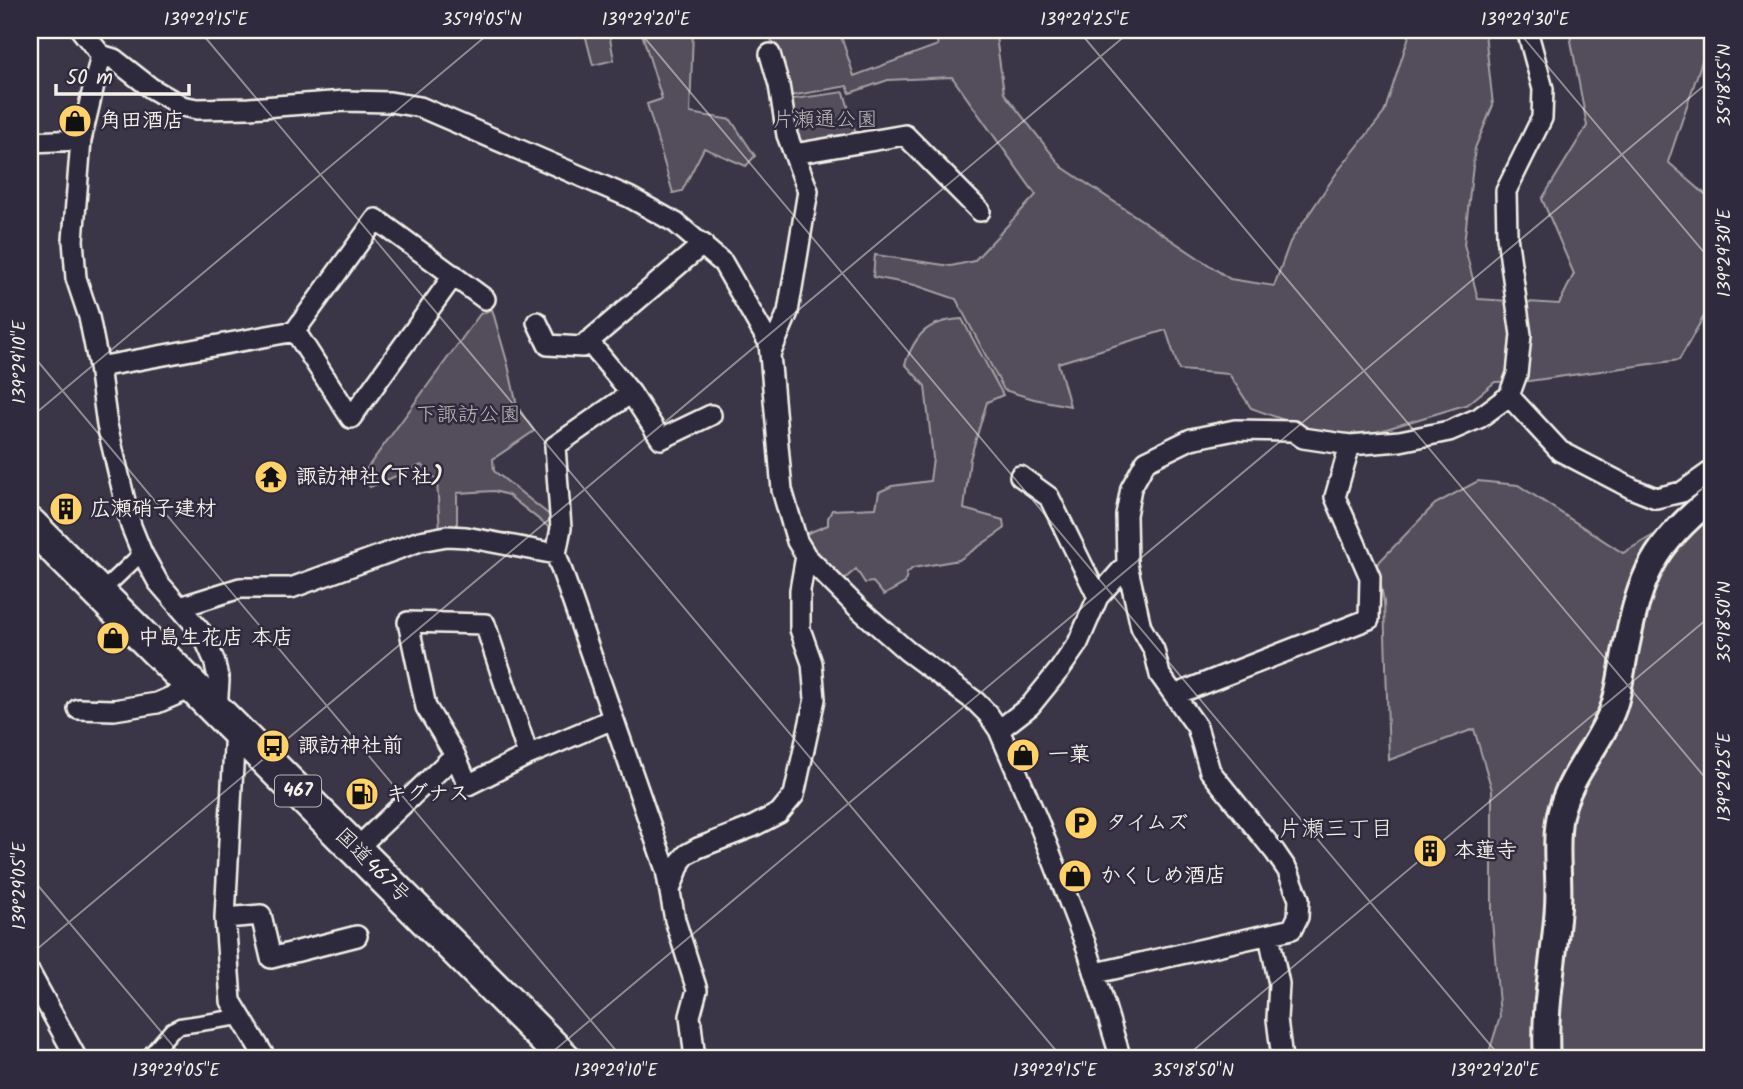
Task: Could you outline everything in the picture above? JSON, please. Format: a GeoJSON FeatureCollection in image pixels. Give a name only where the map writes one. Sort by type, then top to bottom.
{"type":"FeatureCollection","features":[{"type":"Feature","properties":{"kind":"highway","name":"国道467号"},"geometry":{"type":"LineString","coordinates":[[35,539],[99,594],[194,687],[565,1059]]}},
{"type":"Feature","properties":{"kind":"street"},"geometry":{"type":"LineString","coordinates":[[81,30],[101,55],[114,59],[151,88],[182,106],[197,109],[345,101],[390,102],[420,107],[512,148],[607,185],[668,218],[723,263],[769,343],[782,490],[793,531],[806,556],[857,607],[886,633],[976,702],[999,730],[1039,824],[1096,973],[1121,1059]]}},
{"type":"Feature","properties":{"kind":"street"},"geometry":{"type":"LineString","coordinates":[[1096,973],[1292,929],[1298,916],[1299,899],[1288,872],[1210,772],[1198,727],[1160,675],[1154,650],[1141,627],[1127,564],[1126,515],[1131,488],[1146,461],[1191,439],[1235,430],[1293,431],[1303,439],[1350,445],[1400,441],[1449,431],[1479,418],[1509,397],[1517,374],[1521,335],[1507,236],[1506,191],[1542,118],[1543,89],[1527,30]]}},
{"type":"Feature","properties":{"kind":"street"},"geometry":{"type":"LineString","coordinates":[[770,54],[779,85],[787,135],[808,191],[788,312],[771,352]]}},
{"type":"Feature","properties":{"kind":"street"},"geometry":{"type":"LineString","coordinates":[[101,55],[80,140],[73,240],[76,278],[89,317],[107,425],[131,526],[158,582],[202,633],[214,660],[226,719],[225,918],[232,1000],[266,1059]]}},
{"type":"Feature","properties":{"kind":"street"},"geometry":{"type":"LineString","coordinates":[[794,154],[905,135],[980,211]]}},
{"type":"Feature","properties":{"kind":"street"},"geometry":{"type":"LineString","coordinates":[[30,142],[80,140]]}},
{"type":"Feature","properties":{"kind":"street"},"geometry":{"type":"LineString","coordinates":[[99,368],[295,331],[376,219],[485,299]]}},
{"type":"Feature","properties":{"kind":"street"},"geometry":{"type":"LineString","coordinates":[[537,322],[548,345],[582,347],[703,244]]}},
{"type":"Feature","properties":{"kind":"street"},"geometry":{"type":"LineString","coordinates":[[295,331],[351,418],[454,275]]}},
{"type":"Feature","properties":{"kind":"street"},"geometry":{"type":"LineString","coordinates":[[588,341],[631,393],[662,439],[711,415]]}},
{"type":"Feature","properties":{"kind":"street"},"geometry":{"type":"LineString","coordinates":[[631,393],[555,446],[561,528],[556,554],[666,870],[674,919],[697,990],[690,1016],[695,1059]]}},
{"type":"Feature","properties":{"kind":"street"},"geometry":{"type":"LineString","coordinates":[[1509,397],[1560,451],[1656,498],[1682,492],[1713,470]]}},
{"type":"Feature","properties":{"kind":"street"},"geometry":{"type":"LineString","coordinates":[[1174,695],[1369,619],[1370,577],[1335,497],[1350,445]]}},
{"type":"Feature","properties":{"kind":"street"},"geometry":{"type":"LineString","coordinates":[[1020,476],[1049,497],[1098,597]]}},
{"type":"Feature","properties":{"kind":"street"},"geometry":{"type":"LineString","coordinates":[[1546,1059],[1545,1032],[1558,906],[1560,816],[1570,788],[1602,734],[1614,705],[1631,623],[1647,572],[1667,540],[1685,520],[1713,497]]}},
{"type":"Feature","properties":{"kind":"street"},"geometry":{"type":"LineString","coordinates":[[180,607],[240,588],[291,588],[420,541],[447,536],[467,537],[556,554]]}},
{"type":"Feature","properties":{"kind":"street"},"geometry":{"type":"LineString","coordinates":[[99,594],[142,553]]}},
{"type":"Feature","properties":{"kind":"street"},"geometry":{"type":"LineString","coordinates":[[670,891],[681,861],[687,854],[779,813],[794,795],[815,699],[812,663],[800,629],[800,590],[806,556]]}},
{"type":"Feature","properties":{"kind":"street"},"geometry":{"type":"LineString","coordinates":[[999,730],[1030,706],[1060,669],[1078,643],[1098,597],[1127,564]]}},
{"type":"Feature","properties":{"kind":"street"},"geometry":{"type":"LineString","coordinates":[[528,755],[485,624],[408,622],[425,707],[455,754],[468,785],[528,755],[613,719]]}},
{"type":"Feature","properties":{"kind":"street"},"geometry":{"type":"LineString","coordinates":[[78,709],[114,710],[157,703],[194,687]]}},
{"type":"Feature","properties":{"kind":"street"},"geometry":{"type":"LineString","coordinates":[[356,849],[455,754]]}},
{"type":"Feature","properties":{"kind":"street"},"geometry":{"type":"LineString","coordinates":[[225,918],[261,915],[271,958],[357,936]]}},
{"type":"Feature","properties":{"kind":"street"},"geometry":{"type":"LineString","coordinates":[[1269,935],[1279,984],[1277,1019],[1282,1059]]}},
{"type":"Feature","properties":{"kind":"street"},"geometry":{"type":"LineString","coordinates":[[30,973],[77,1059]]}},
{"type":"Feature","properties":{"kind":"street"},"geometry":{"type":"LineString","coordinates":[[147,1059],[172,1030],[180,1026],[240,1017]]}},
{"type":"Feature","properties":{"kind":"green space"},"geometry":{"type":"Polygon","coordinates":[[[584,30],[624,30],[609,33],[614,60],[593,65],[584,30]]]}},
{"type":"Feature","properties":{"kind":"green space"},"geometry":{"type":"Polygon","coordinates":[[[641,30],[693,30],[690,113],[731,120],[755,156],[746,166],[704,148],[682,191],[673,193],[647,104],[662,99],[641,30]]]}},
{"type":"Feature","properties":{"kind":"green space"},"geometry":{"type":"Polygon","coordinates":[[[765,30],[839,30],[854,76],[938,45],[934,30],[995,30],[1004,93],[1062,167],[1230,279],[1274,286],[1290,242],[1338,171],[1384,113],[1411,30],[1482,30],[1485,33],[1493,105],[1475,148],[1464,244],[1478,299],[1559,304],[1574,274],[1542,199],[1587,126],[1569,30],[1706,30],[1709,40],[1668,162],[1713,201],[1713,300],[1679,360],[1529,381],[1495,382],[1468,404],[1370,434],[1320,433],[1251,408],[1229,374],[1179,370],[1166,330],[1058,363],[1070,406],[1034,399],[1004,390],[956,299],[915,285],[873,277],[875,255],[951,266],[974,261],[1036,195],[952,77],[888,80],[850,93],[847,86],[790,96],[777,50],[765,30]]]}},
{"type":"Feature","properties":{"kind":"green space","name":"片瀬通公園"},"geometry":{"type":"Polygon","coordinates":[[[844,92],[857,138],[797,149],[786,100],[844,92]]]}},
{"type":"Feature","properties":{"kind":"green space","name":"下諏訪公園"},"geometry":{"type":"Polygon","coordinates":[[[492,309],[517,406],[534,431],[493,459],[494,471],[557,521],[551,529],[508,495],[494,491],[457,493],[457,532],[440,532],[437,480],[422,465],[370,487],[362,475],[480,314],[492,309]]]}},
{"type":"Feature","properties":{"kind":"green space"},"geometry":{"type":"Polygon","coordinates":[[[962,319],[1003,395],[987,402],[970,459],[964,509],[1003,520],[1004,529],[959,560],[913,568],[907,573],[905,583],[884,595],[873,582],[865,583],[856,569],[841,582],[808,545],[803,535],[828,525],[832,510],[876,508],[879,492],[892,486],[930,481],[933,458],[925,386],[905,364],[914,344],[925,331],[940,323],[962,319]]]}},
{"type":"Feature","properties":{"kind":"green space"},"geometry":{"type":"Polygon","coordinates":[[[1478,481],[1518,485],[1623,553],[1713,500],[1713,1059],[1491,1059],[1490,1049],[1500,1017],[1492,920],[1492,790],[1474,729],[1389,760],[1384,602],[1377,564],[1435,504],[1478,481]]]}},
{"type":"Feature","properties":{"kind":"place","name":"角田酒店"},"geometry":{"type":"Point","coordinates":[75,121]}},
{"type":"Feature","properties":{"kind":"place","name":"諏訪神社(下社)"},"geometry":{"type":"Point","coordinates":[271,477]}},
{"type":"Feature","properties":{"kind":"place","name":"広瀬硝子建材"},"geometry":{"type":"Point","coordinates":[66,509]}},
{"type":"Feature","properties":{"kind":"place","name":"中島生花店 本店"},"geometry":{"type":"Point","coordinates":[113,638]}},
{"type":"Feature","properties":{"kind":"place","name":"諏訪神社前"},"geometry":{"type":"Point","coordinates":[273,746]}},
{"type":"Feature","properties":{"kind":"place","name":"一菓"},"geometry":{"type":"Point","coordinates":[1023,755]}},
{"type":"Feature","properties":{"kind":"place","name":"キグナス"},"geometry":{"type":"Point","coordinates":[362,794]}},
{"type":"Feature","properties":{"kind":"place","name":"タイムズ"},"geometry":{"type":"Point","coordinates":[1081,823]}},
{"type":"Feature","properties":{"kind":"place","name":"本蓮寺"},"geometry":{"type":"Point","coordinates":[1430,851]}},
{"type":"Feature","properties":{"kind":"place","name":"かくしめ酒店"},"geometry":{"type":"Point","coordinates":[1075,876]}},
{"type":"Feature","properties":{"kind":"district","name":"片瀬三丁目"},"geometry":{"type":"Point","coordinates":[1336,830]}}]}
